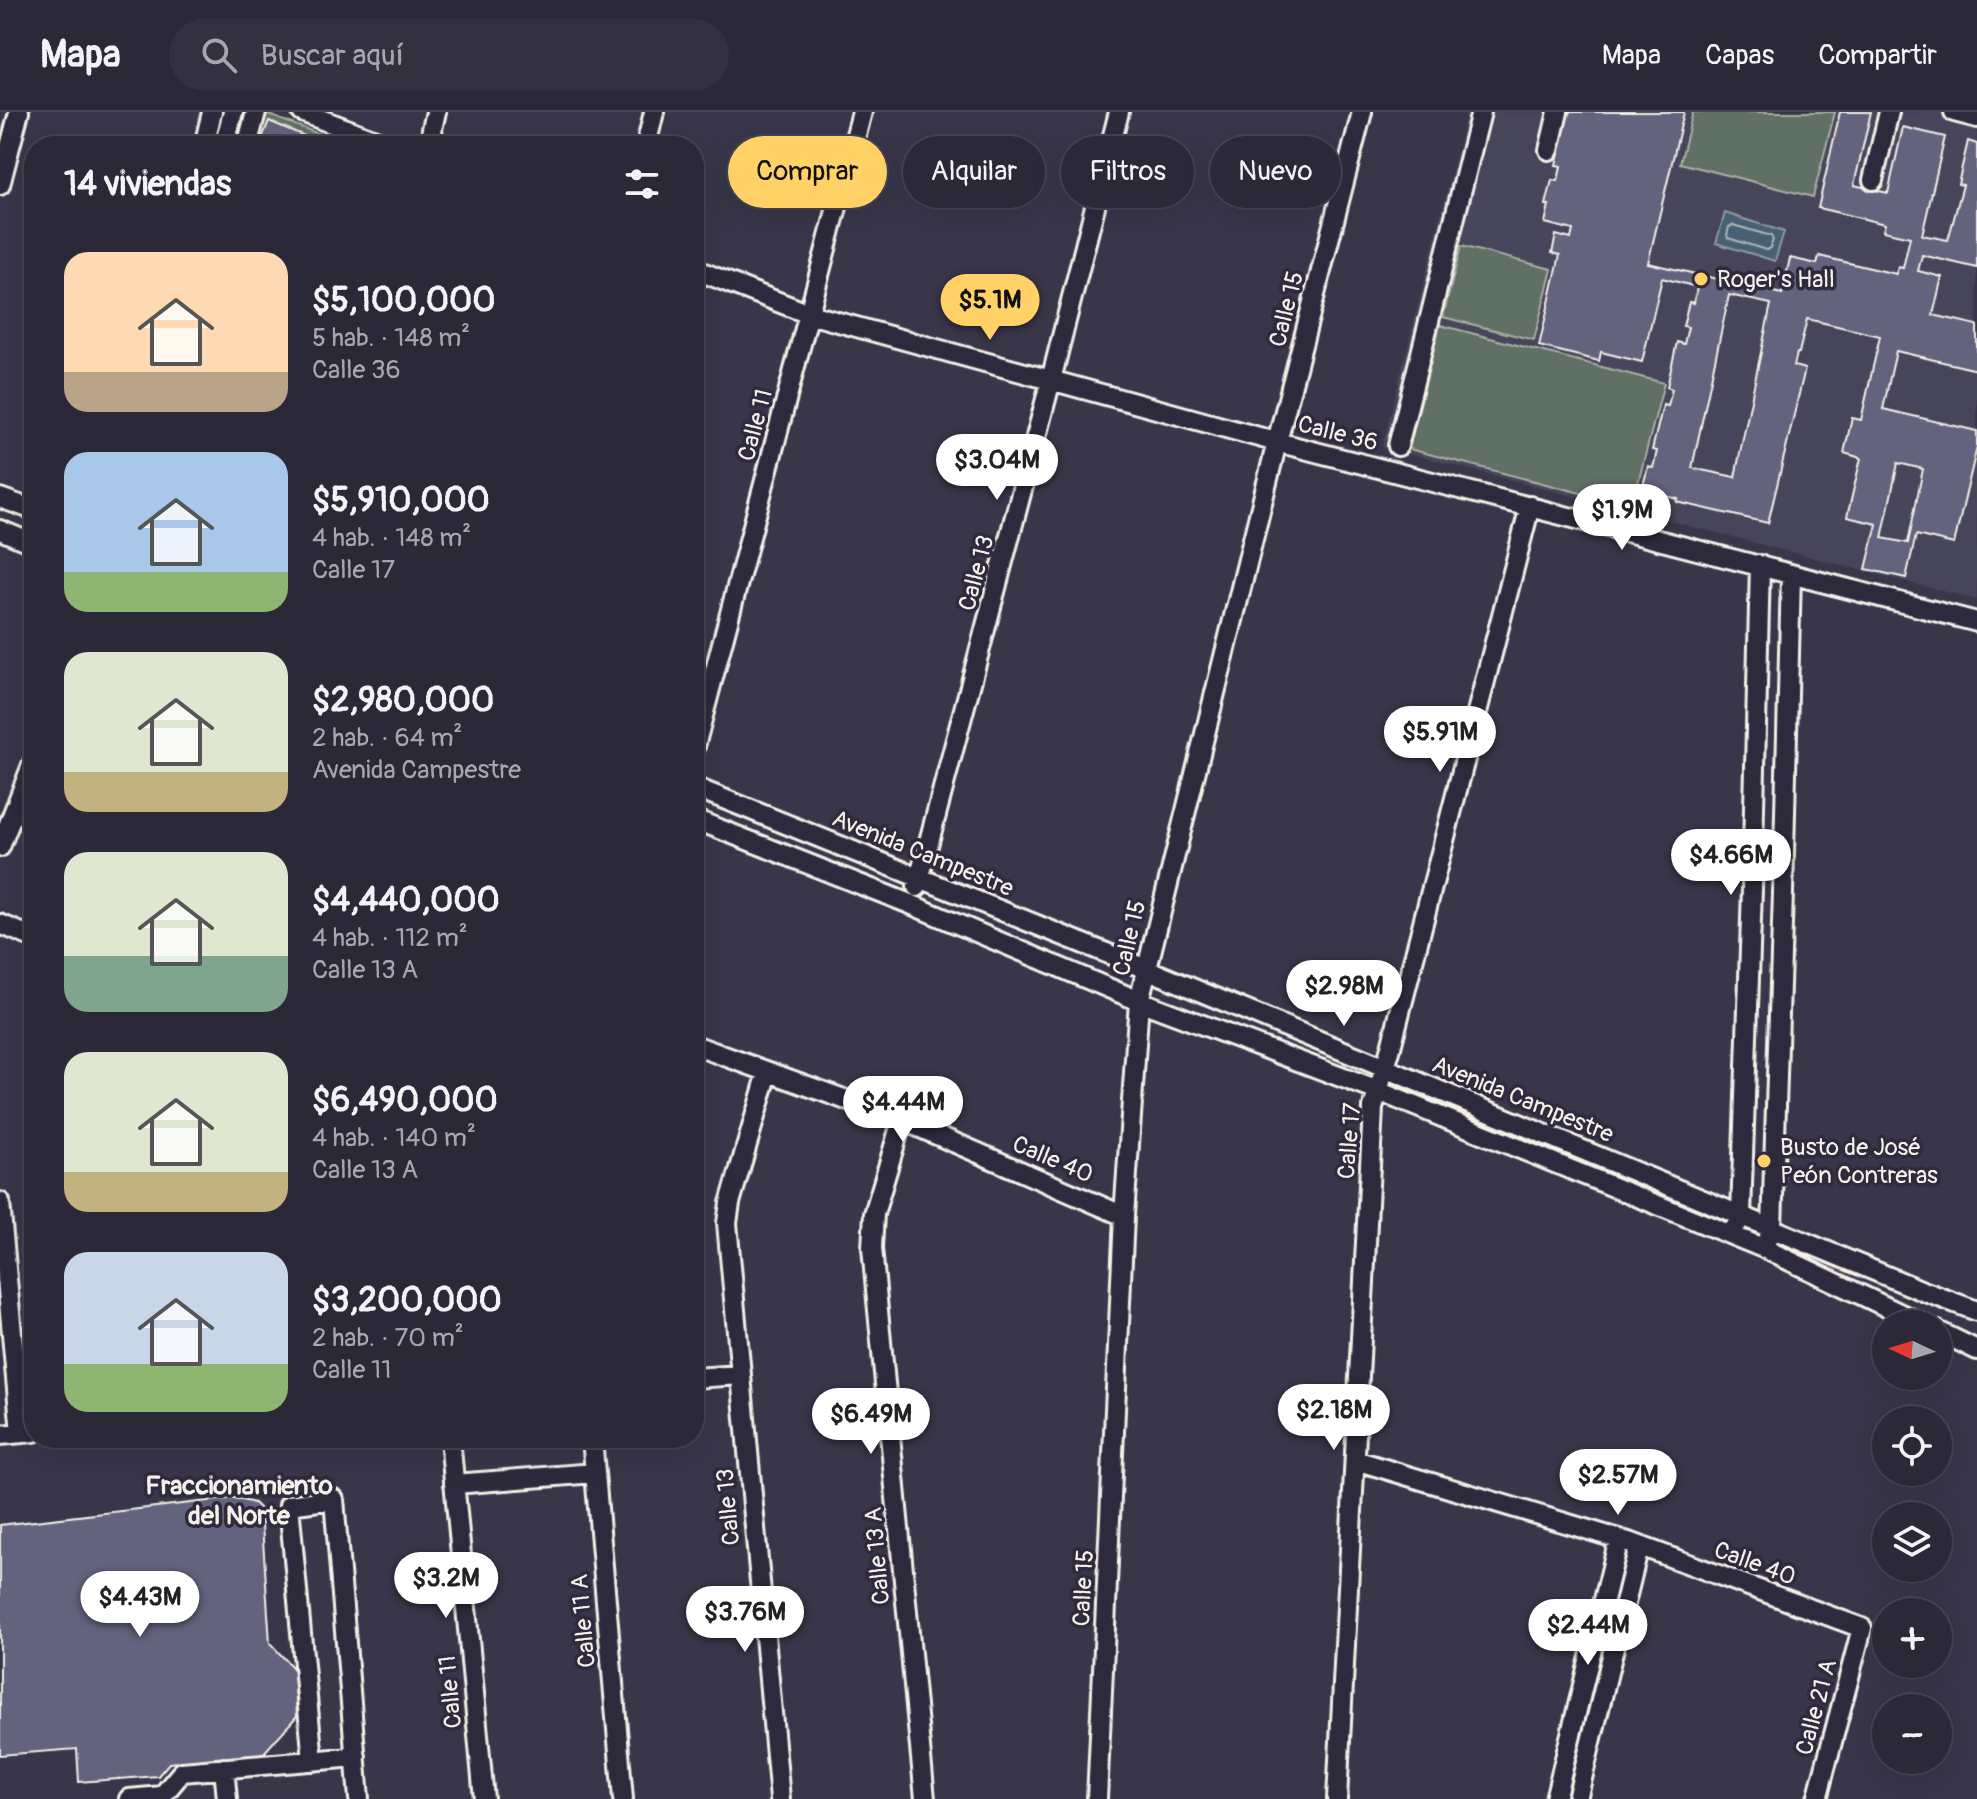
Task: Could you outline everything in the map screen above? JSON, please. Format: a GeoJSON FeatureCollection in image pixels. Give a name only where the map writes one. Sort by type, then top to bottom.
{"type":"FeatureCollection","features":[{"type":"Feature","properties":{"kind":"street"},"geometry":{"type":"LineString","coordinates":[[0,185],[19,112]]}},
{"type":"Feature","properties":{"kind":"street"},"geometry":{"type":"LineString","coordinates":[[206,136],[212,112]]}},
{"type":"Feature","properties":{"kind":"street"},"geometry":{"type":"LineString","coordinates":[[227,136],[233,112]]}},
{"type":"Feature","properties":{"kind":"street"},"geometry":{"type":"LineString","coordinates":[[250,136],[256,112]]}},
{"type":"Feature","properties":{"kind":"street"},"geometry":{"type":"LineString","coordinates":[[302,112],[365,136]]}},
{"type":"Feature","properties":{"kind":"street"},"geometry":{"type":"LineString","coordinates":[[648,136],[654,112]]}},
{"type":"Feature","properties":{"kind":"street","name":"Calle 11"},"geometry":{"type":"LineString","coordinates":[[704,712],[862,112]]}},
{"type":"Feature","properties":{"kind":"street","name":"Calle 13"},"geometry":{"type":"LineString","coordinates":[[910,904],[921,879],[1119,112]]}},
{"type":"Feature","properties":{"kind":"street","name":"Calle 15"},"geometry":{"type":"LineString","coordinates":[[1097,1799],[1124,1216],[1139,1001],[1362,112]]}},
{"type":"Feature","properties":{"kind":"street"},"geometry":{"type":"LineString","coordinates":[[1398,446],[1481,112]]}},
{"type":"Feature","properties":{"kind":"street"},"geometry":{"type":"LineString","coordinates":[[1549,150],[1558,112]]}},
{"type":"Feature","properties":{"kind":"street"},"geometry":{"type":"LineString","coordinates":[[1873,180],[1889,112]]}},
{"type":"Feature","properties":{"kind":"street"},"geometry":{"type":"LineString","coordinates":[[1954,112],[1977,118]]}},
{"type":"Feature","properties":{"kind":"street","name":"Calle 36"},"geometry":{"type":"LineString","coordinates":[[704,273],[809,314],[1277,442],[1977,622]]}},
{"type":"Feature","properties":{"kind":"street"},"geometry":{"type":"LineString","coordinates":[[0,498],[24,506]]}},
{"type":"Feature","properties":{"kind":"street","name":"Calle 17"},"geometry":{"type":"LineString","coordinates":[[1337,1799],[1373,1108],[1530,506]]}},
{"type":"Feature","properties":{"kind":"street"},"geometry":{"type":"LineString","coordinates":[[0,530],[24,540]]}},
{"type":"Feature","properties":{"kind":"street"},"geometry":{"type":"LineString","coordinates":[[1732,1236],[1741,1215],[1760,565]]}},
{"type":"Feature","properties":{"kind":"street"},"geometry":{"type":"LineString","coordinates":[[1763,1248],[1772,1228],[1791,574]]}},
{"type":"Feature","properties":{"kind":"street"},"geometry":{"type":"LineString","coordinates":[[0,847],[24,786]]}},
{"type":"Feature","properties":{"kind":"street","name":"Avenida Campestre"},"geometry":{"type":"LineString","coordinates":[[704,791],[1977,1311]]}},
{"type":"Feature","properties":{"kind":"street","name":"Avenida Campestre"},"geometry":{"type":"LineString","coordinates":[[704,823],[910,904],[1139,1001],[1378,1091],[1763,1248],[1893,1310]]}},
{"type":"Feature","properties":{"kind":"street"},"geometry":{"type":"LineString","coordinates":[[1752,889],[1783,893]]}},
{"type":"Feature","properties":{"kind":"street"},"geometry":{"type":"LineString","coordinates":[[0,924],[24,934]]}},
{"type":"Feature","properties":{"kind":"street","name":"Calle 40"},"geometry":{"type":"LineString","coordinates":[[704,1049],[902,1120],[1124,1216]]}},
{"type":"Feature","properties":{"kind":"street","name":"Calle 13"},"geometry":{"type":"LineString","coordinates":[[768,1072],[727,1223],[780,1799]]}},
{"type":"Feature","properties":{"kind":"street","name":"Calle 13 A"},"geometry":{"type":"LineString","coordinates":[[902,1120],[874,1214],[872,1248],[925,1799]]}},
{"type":"Feature","properties":{"kind":"street"},"geometry":{"type":"LineString","coordinates":[[0,1202],[24,1406]]}},
{"type":"Feature","properties":{"kind":"street"},"geometry":{"type":"LineString","coordinates":[[1952,1338],[1977,1350]]}},
{"type":"Feature","properties":{"kind":"street"},"geometry":{"type":"LineString","coordinates":[[704,1377],[740,1375]]}},
{"type":"Feature","properties":{"kind":"street"},"geometry":{"type":"LineString","coordinates":[[0,1435],[24,1432]]}},
{"type":"Feature","properties":{"kind":"street","name":"Calle 11"},"geometry":{"type":"LineString","coordinates":[[451,1448],[484,1799]]}},
{"type":"Feature","properties":{"kind":"street","name":"Calle 11 A"},"geometry":{"type":"LineString","coordinates":[[593,1448],[623,1799]]}},
{"type":"Feature","properties":{"kind":"street","name":"Calle 40"},"geometry":{"type":"LineString","coordinates":[[1355,1460],[1619,1539],[1862,1628]]}},
{"type":"Feature","properties":{"kind":"street"},"geometry":{"type":"LineString","coordinates":[[454,1484],[595,1473]]}},
{"type":"Feature","properties":{"kind":"street"},"geometry":{"type":"LineString","coordinates":[[313,1761],[289,1505],[334,1499],[359,1799]]}},
{"type":"Feature","properties":{"kind":"street"},"geometry":{"type":"LineString","coordinates":[[1555,1799],[1619,1539]]}},
{"type":"Feature","properties":{"kind":"street"},"geometry":{"type":"LineString","coordinates":[[1577,1799],[1639,1546]]}},
{"type":"Feature","properties":{"kind":"street","name":"Calle 21 A"},"geometry":{"type":"LineString","coordinates":[[1817,1799],[1862,1628]]}},
{"type":"Feature","properties":{"kind":"street"},"geometry":{"type":"LineString","coordinates":[[129,1799],[162,1796],[182,1772],[356,1757]]}},
{"type":"Feature","properties":{"kind":"street"},"geometry":{"type":"LineString","coordinates":[[224,1768],[227,1799]]}},
{"type":"Feature","properties":{"kind":"shaded area","name":"Roger's Hall"},"geometry":{"type":"Polygon","coordinates":[[[1467,112],[1977,112],[1977,600],[1382,447],[1467,112]]]}},
{"type":"Feature","properties":{"kind":"green space"},"geometry":{"type":"Polygon","coordinates":[[[246,112],[261,112],[325,136],[240,136],[246,112]]]}},
{"type":"Feature","properties":{"kind":"green space"},"geometry":{"type":"Polygon","coordinates":[[[1693,112],[1835,112],[1813,197],[1680,163],[1693,112]]]}},
{"type":"Feature","properties":{"kind":"green space"},"geometry":{"type":"Polygon","coordinates":[[[1461,246],[1552,269],[1534,340],[1443,317],[1461,246]]]}},
{"type":"Feature","properties":{"kind":"green space"},"geometry":{"type":"Polygon","coordinates":[[[1440,325],[1664,383],[1632,506],[1409,449],[1440,325]]]}},
{"type":"Feature","properties":{"kind":"water"},"geometry":{"type":"Polygon","coordinates":[[[1725,213],[1784,232],[1775,261],[1716,243],[1725,213]]]}},
{"type":"Feature","properties":{"kind":"building"},"geometry":{"type":"Polygon","coordinates":[[[1568,112],[1684,112],[1648,263],[1782,294],[1790,258],[1817,264],[1819,256],[1896,274],[1898,267],[1903,268],[1910,237],[1883,231],[1885,224],[1818,208],[1840,112],[1871,112],[1854,185],[1888,193],[1903,127],[1945,137],[1922,235],[1948,240],[1963,185],[1958,184],[1968,141],[1977,144],[1977,268],[1922,255],[1918,271],[1942,277],[1933,315],[1977,325],[1977,370],[1896,351],[1883,409],[1977,431],[1977,447],[1954,544],[1916,535],[1906,578],[1866,569],[1877,524],[1847,517],[1861,458],[1844,453],[1852,418],[1861,420],[1880,336],[1807,319],[1794,366],[1805,369],[1768,523],[1677,502],[1678,499],[1642,490],[1648,466],[1653,468],[1657,451],[1652,450],[1663,405],[1668,406],[1672,389],[1667,387],[1677,342],[1684,344],[1688,327],[1683,326],[1689,302],[1694,303],[1697,287],[1662,278],[1642,362],[1601,352],[1599,361],[1539,346],[1560,255],[1552,253],[1556,235],[1571,239],[1573,230],[1545,223],[1552,180],[1558,181],[1561,166],[1556,165],[1568,112]],[[1729,295],[1692,468],[1735,477],[1771,304],[1729,295]],[[1898,463],[1882,538],[1908,543],[1923,469],[1898,463]]]}},
{"type":"Feature","properties":{"kind":"building"},"geometry":{"type":"Polygon","coordinates":[[[269,121],[304,136],[263,136],[269,121]]]}},
{"type":"Feature","properties":{"kind":"building"},"geometry":{"type":"Polygon","coordinates":[[[234,1498],[254,1503],[261,1510],[270,1643],[294,1669],[297,1716],[262,1755],[169,1763],[158,1776],[79,1782],[77,1749],[0,1755],[0,1525],[234,1498]]]}},
{"type":"Feature","properties":{"kind":"place","name":"Roger's Hall"},"geometry":{"type":"Point","coordinates":[1701,279]}},
{"type":"Feature","properties":{"kind":"place","name":"Busto de José Peón Contreras"},"geometry":{"type":"Point","coordinates":[1764,1161]}},
{"type":"Feature","properties":{"kind":"district","name":"Fraccionamiento del Norte"},"geometry":{"type":"Point","coordinates":[239,1500]}}]}
